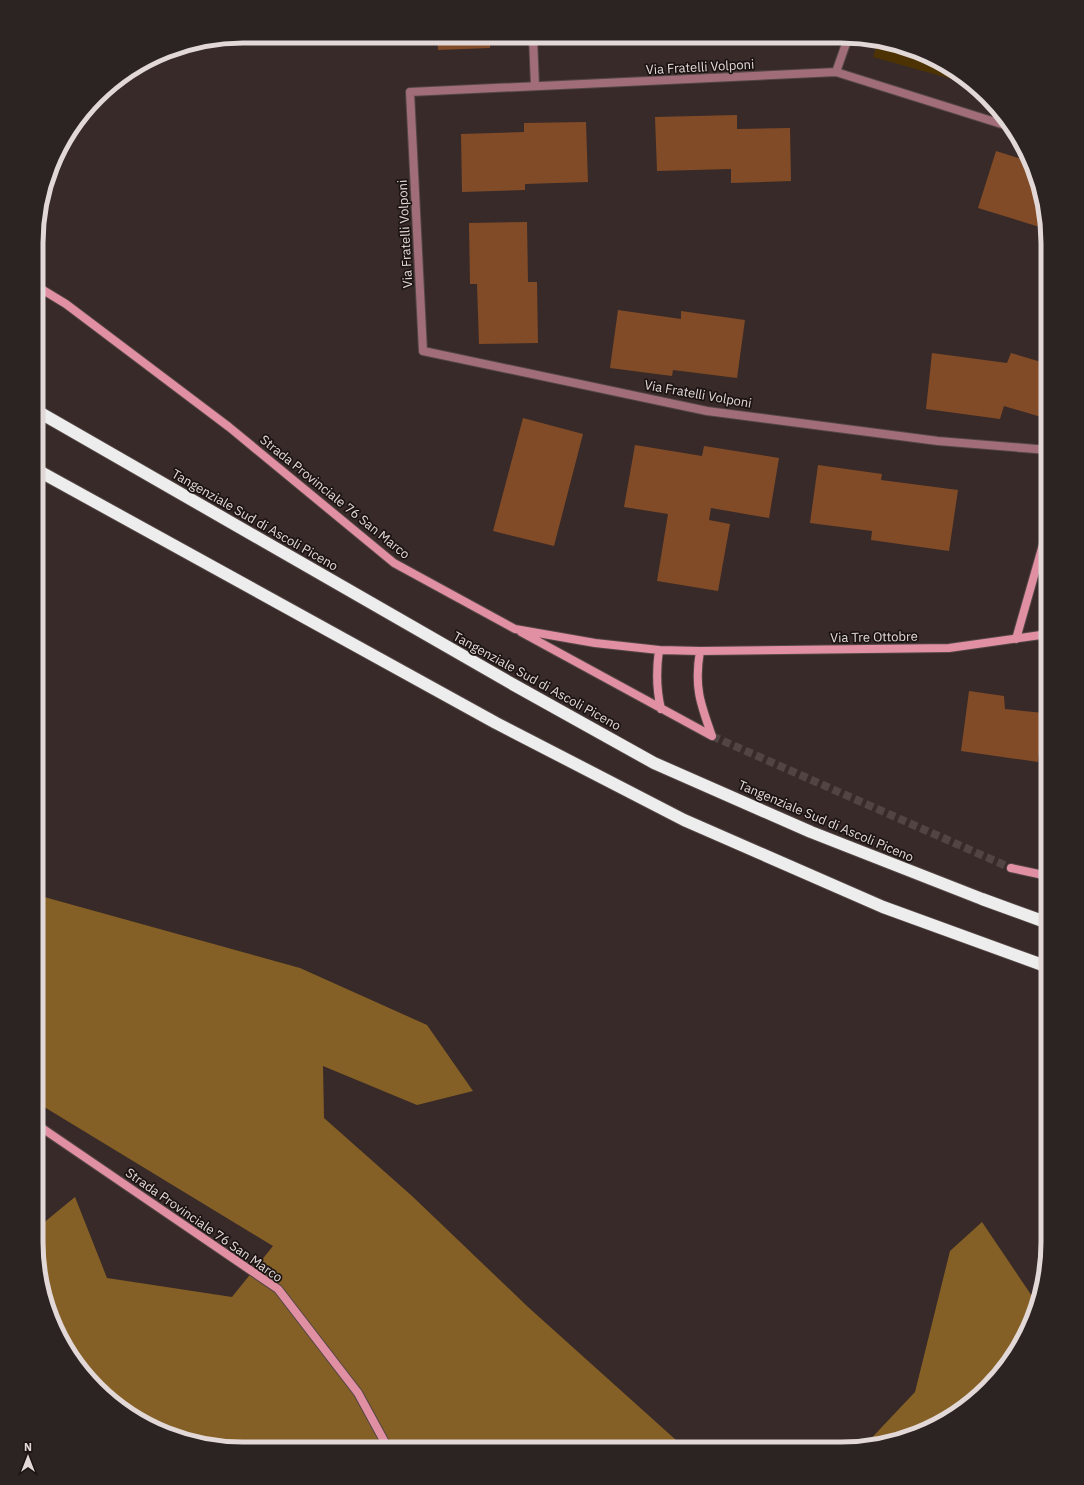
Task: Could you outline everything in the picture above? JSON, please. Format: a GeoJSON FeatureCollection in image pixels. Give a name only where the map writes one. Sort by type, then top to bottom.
{"type":"FeatureCollection","features":[{"type":"Feature","properties":{"kind":"highway","name":"Tangenziale Sud di Ascoli Piceno"},"geometry":{"type":"LineString","coordinates":[[43,414],[514,685],[654,763],[811,832],[982,899],[1041,920]]}},
{"type":"Feature","properties":{"kind":"highway"},"geometry":{"type":"LineString","coordinates":[[43,473],[496,723],[684,820],[883,907],[1041,964]]}},
{"type":"Feature","properties":{"kind":"street"},"geometry":{"type":"LineString","coordinates":[[534,43],[535,86]]}},
{"type":"Feature","properties":{"kind":"street"},"geometry":{"type":"LineString","coordinates":[[836,72],[846,43]]}},
{"type":"Feature","properties":{"kind":"street","name":"Via Fratelli Volponi"},"geometry":{"type":"LineString","coordinates":[[1003,125],[836,72],[410,92],[423,351],[707,411],[938,440],[1041,449]]}},
{"type":"Feature","properties":{"kind":"street","name":"Strada Provinciale 76 San Marco"},"geometry":{"type":"LineString","coordinates":[[43,290],[66,304],[223,423],[394,563],[515,629],[596,643],[660,650],[700,651]]}},
{"type":"Feature","properties":{"kind":"street"},"geometry":{"type":"LineString","coordinates":[[1016,639],[1041,552]]}},
{"type":"Feature","properties":{"kind":"street"},"geometry":{"type":"LineString","coordinates":[[515,629],[712,736],[699,702],[697,671],[700,651]]}},
{"type":"Feature","properties":{"kind":"street","name":"Via Tre Ottobre"},"geometry":{"type":"LineString","coordinates":[[700,651],[949,648],[1041,635]]}},
{"type":"Feature","properties":{"kind":"street"},"geometry":{"type":"LineString","coordinates":[[660,650],[656,669],[656,683],[661,709]]}},
{"type":"Feature","properties":{"kind":"street"},"geometry":{"type":"LineString","coordinates":[[1011,868],[1041,874]]}},
{"type":"Feature","properties":{"kind":"street","name":"Strada Provinciale 76 San Marco"},"geometry":{"type":"LineString","coordinates":[[43,1129],[278,1289],[358,1393],[385,1442]]}},
{"type":"Feature","properties":{"kind":"shaded area"},"geometry":{"type":"Polygon","coordinates":[[[877,46],[893,50],[918,58],[958,81],[873,57],[877,46]]]}},
{"type":"Feature","properties":{"kind":"shaded area"},"geometry":{"type":"Polygon","coordinates":[[[43,897],[300,968],[427,1025],[473,1091],[417,1105],[323,1066],[324,1118],[412,1196],[528,1307],[678,1442],[230,1442],[191,1435],[166,1427],[121,1401],[101,1384],[84,1364],[70,1342],[58,1319],[47,1281],[43,1255],[43,1223],[75,1197],[107,1278],[232,1297],[273,1246],[43,1106],[43,897]]]}},
{"type":"Feature","properties":{"kind":"shaded area"},"geometry":{"type":"Polygon","coordinates":[[[982,1222],[1033,1297],[1026,1319],[1000,1364],[983,1384],[963,1401],[918,1427],[893,1435],[870,1440],[915,1392],[950,1251],[982,1222]]]}},
{"type":"Feature","properties":{"kind":"building"},"geometry":{"type":"Polygon","coordinates":[[[437,43],[490,43],[490,48],[438,50],[437,43]]]}},
{"type":"Feature","properties":{"kind":"building"},"geometry":{"type":"Polygon","coordinates":[[[737,115],[737,129],[790,128],[791,181],[731,183],[731,169],[657,171],[655,117],[737,115]]]}},
{"type":"Feature","properties":{"kind":"building"},"geometry":{"type":"Polygon","coordinates":[[[586,122],[588,182],[525,184],[525,190],[462,192],[461,134],[524,132],[524,123],[586,122]]]}},
{"type":"Feature","properties":{"kind":"building"},"geometry":{"type":"Polygon","coordinates":[[[996,151],[1023,159],[1034,191],[1041,227],[978,208],[996,151]]]}},
{"type":"Feature","properties":{"kind":"building"},"geometry":{"type":"Polygon","coordinates":[[[527,222],[528,282],[537,282],[538,343],[479,344],[477,284],[470,284],[469,223],[527,222]]]}},
{"type":"Feature","properties":{"kind":"building"},"geometry":{"type":"Polygon","coordinates":[[[618,310],[681,319],[681,311],[745,320],[737,378],[673,370],[672,376],[610,368],[618,310]]]}},
{"type":"Feature","properties":{"kind":"building"},"geometry":{"type":"Polygon","coordinates":[[[932,353],[1007,363],[1011,353],[1041,362],[1041,417],[1004,406],[1000,419],[926,409],[932,353]]]}},
{"type":"Feature","properties":{"kind":"building"},"geometry":{"type":"Polygon","coordinates":[[[523,418],[583,434],[554,546],[493,531],[523,418]]]}},
{"type":"Feature","properties":{"kind":"building"},"geometry":{"type":"Polygon","coordinates":[[[635,445],[702,456],[704,446],[779,458],[769,518],[711,508],[709,520],[730,524],[718,591],[657,581],[668,514],[624,507],[635,445]]]}},
{"type":"Feature","properties":{"kind":"building"},"geometry":{"type":"Polygon","coordinates":[[[818,465],[882,474],[881,480],[958,490],[949,551],[871,540],[872,531],[810,523],[818,465]]]}},
{"type":"Feature","properties":{"kind":"building"},"geometry":{"type":"Polygon","coordinates":[[[969,691],[1004,696],[1005,709],[1041,713],[1041,738],[1038,762],[961,751],[969,691]]]}},
{"type":"Feature","properties":{"kind":"tunnel"},"geometry":{"type":"LineString","coordinates":[[712,736],[1011,868]]}}]}
